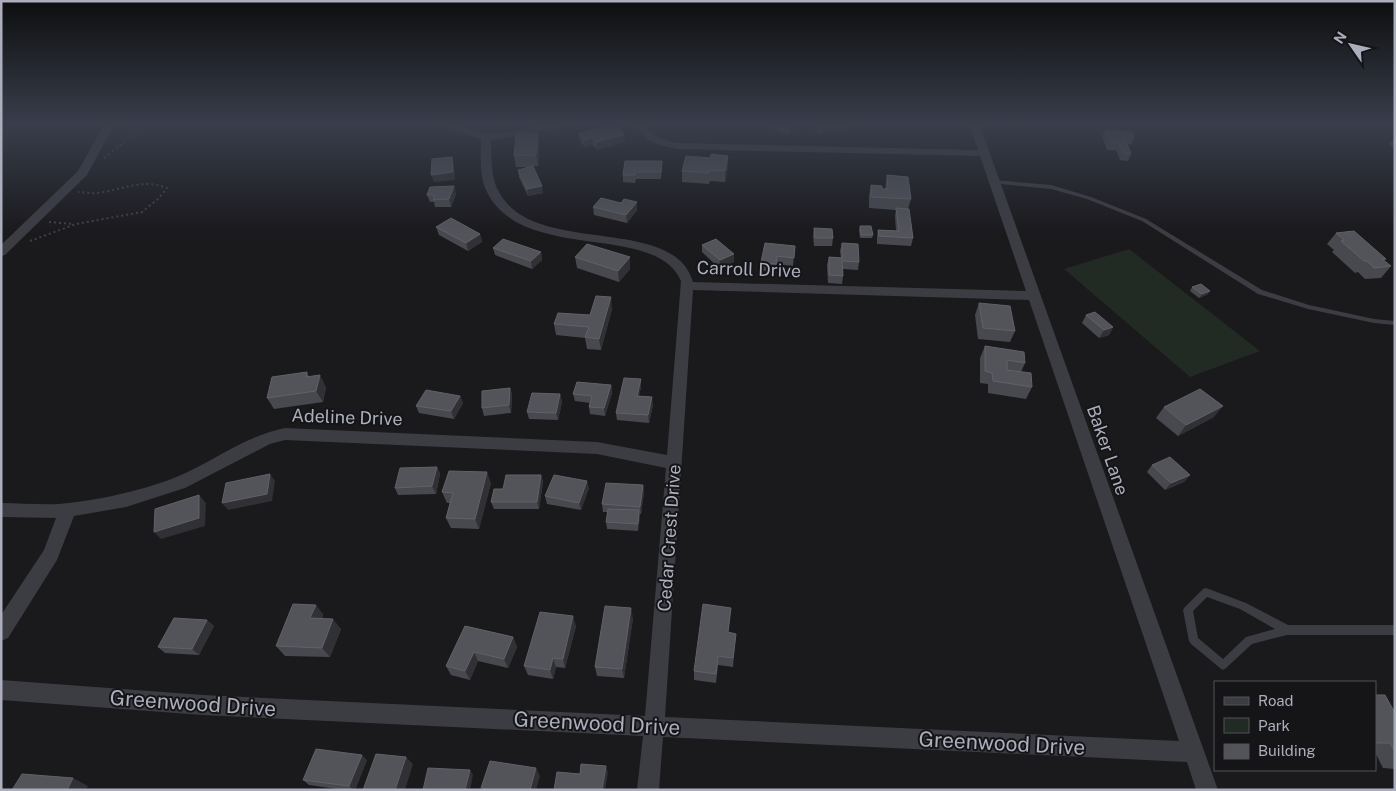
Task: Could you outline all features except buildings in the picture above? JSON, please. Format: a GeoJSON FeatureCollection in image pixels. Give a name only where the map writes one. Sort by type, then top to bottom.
{"type":"FeatureCollection","features":[{"type":"Feature","properties":{"kind":"street"},"geometry":{"type":"LineString","coordinates":[[1,252],[83,173],[90,160]]}},
{"type":"Feature","properties":{"kind":"street","name":"Carroll Drive"},"geometry":{"type":"LineString","coordinates":[[489,160],[492,191],[497,200],[523,221],[550,230],[658,251],[676,263],[683,271],[687,286],[1034,296]]}},
{"type":"Feature","properties":{"kind":"street","name":"Baker Lane"},"geometry":{"type":"LineString","coordinates":[[986,160],[1207,790]]}},
{"type":"Feature","properties":{"kind":"street","name":"Cedar Crest Drive"},"geometry":{"type":"LineString","coordinates":[[648,790],[687,286]]}},
{"type":"Feature","properties":{"kind":"street","name":"Adeline Drive"},"geometry":{"type":"LineString","coordinates":[[1,510],[68,510],[126,500],[161,489],[209,470],[250,445],[267,438],[285,434],[597,448],[674,463]]}},
{"type":"Feature","properties":{"kind":"street"},"geometry":{"type":"LineString","coordinates":[[1,632],[51,554],[68,510]]}},
{"type":"Feature","properties":{"kind":"street","name":"Greenwood Drive"},"geometry":{"type":"LineString","coordinates":[[1,690],[203,705],[1194,752]]}},
{"type":"Feature","properties":{"kind":"lane"},"geometry":{"type":"LineString","coordinates":[[994,182],[1051,188],[1089,198],[1144,220],[1260,292],[1308,306],[1374,321],[1395,323]]}},
{"type":"Feature","properties":{"kind":"lane"},"geometry":{"type":"LineString","coordinates":[[1287,630],[1243,606],[1206,592],[1188,610],[1194,641],[1223,665],[1249,640],[1287,630],[1395,630]]}},
{"type":"Feature","properties":{"kind":"path"},"geometry":{"type":"LineString","coordinates":[[83,173],[102,160]]}},
{"type":"Feature","properties":{"kind":"path"},"geometry":{"type":"LineString","coordinates":[[26,242],[76,224],[142,212],[159,198],[167,188],[140,184],[124,186],[96,194],[66,190]]}},
{"type":"Feature","properties":{"kind":"path"},"geometry":{"type":"LineString","coordinates":[[32,223],[76,224]]}},
{"type":"Feature","properties":{"kind":"green space"},"geometry":{"type":"Polygon","coordinates":[[[1129,249],[1260,351],[1190,377],[1064,269],[1129,249]]]}}]}
